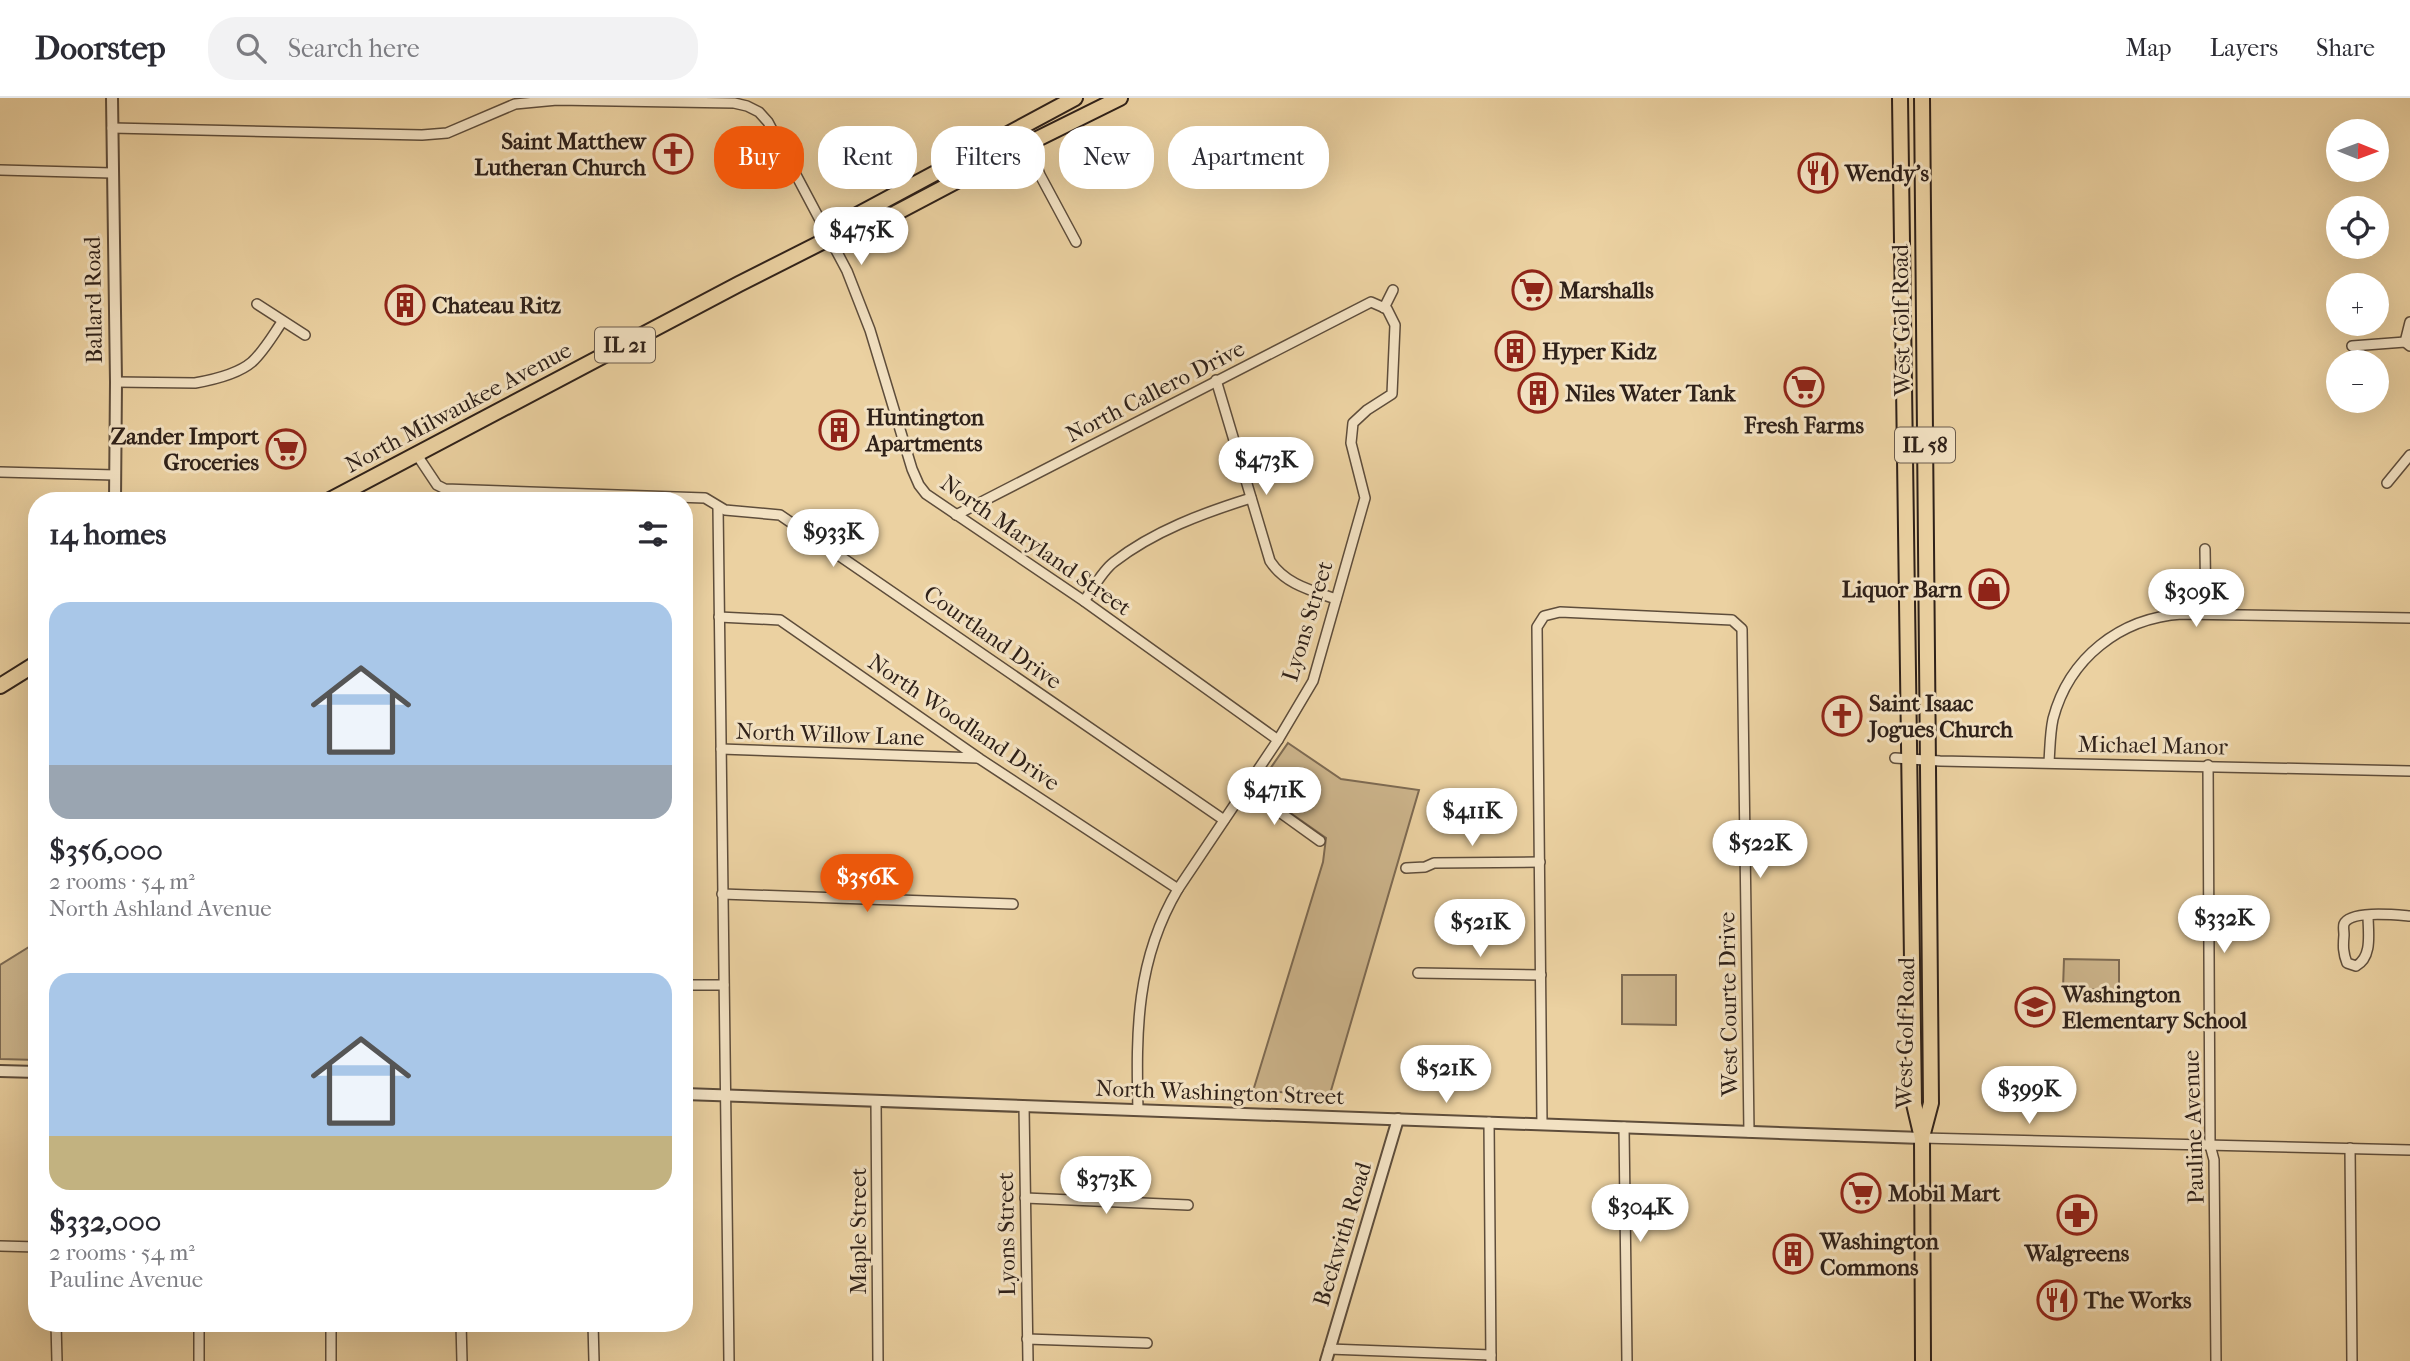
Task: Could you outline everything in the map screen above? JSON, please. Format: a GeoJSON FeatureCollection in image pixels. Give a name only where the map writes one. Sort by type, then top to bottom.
{"type":"FeatureCollection","features":[{"type":"Feature","properties":{"kind":"main road","name":"North Milwaukee Avenue"},"geometry":{"type":"LineString","coordinates":[[1022,126],[1075,98]]}},
{"type":"Feature","properties":{"kind":"main road","name":"North Milwaukee Avenue"},"geometry":{"type":"LineString","coordinates":[[1045,135],[1120,98]]}},
{"type":"Feature","properties":{"kind":"main road","name":"West Golf Road"},"geometry":{"type":"LineString","coordinates":[[1900,98],[1902,758],[1914,1104],[1922,1138]]}},
{"type":"Feature","properties":{"kind":"main road","name":"West Golf Road"},"geometry":{"type":"LineString","coordinates":[[1922,98],[1931,1103],[1922,1138]]}},
{"type":"Feature","properties":{"kind":"main road","name":"North Milwaukee Avenue"},"geometry":{"type":"LineString","coordinates":[[830,238],[848,220],[931,175]]}},
{"type":"Feature","properties":{"kind":"main road","name":"North Milwaukee Avenue"},"geometry":{"type":"LineString","coordinates":[[345,492],[728,289],[830,238],[856,233],[941,189]]}},
{"type":"Feature","properties":{"kind":"main road"},"geometry":{"type":"LineString","coordinates":[[0,686],[28,669]]}},
{"type":"Feature","properties":{"kind":"main road","name":"IL 58"},"geometry":{"type":"LineString","coordinates":[[1922,1138],[1923,1361]]}},
{"type":"Feature","properties":{"kind":"street","name":"Ballard Road"},"geometry":{"type":"LineString","coordinates":[[111,98],[116,382],[115,492]]}},
{"type":"Feature","properties":{"kind":"street","name":"North Maryland Street"},"geometry":{"type":"LineString","coordinates":[[112,128],[422,135],[447,133],[515,104],[571,99],[713,100],[747,106],[759,112],[768,122],[830,238],[863,309],[915,478],[926,494],[1084,601],[1279,740]]}},
{"type":"Feature","properties":{"kind":"street"},"geometry":{"type":"LineString","coordinates":[[0,170],[112,173]]}},
{"type":"Feature","properties":{"kind":"street"},"geometry":{"type":"LineString","coordinates":[[1045,184],[1076,242]]}},
{"type":"Feature","properties":{"kind":"street"},"geometry":{"type":"LineString","coordinates":[[1384,307],[1393,290]]}},
{"type":"Feature","properties":{"kind":"street","name":"North Callero Drive"},"geometry":{"type":"LineString","coordinates":[[956,515],[1371,302],[1384,307]]}},
{"type":"Feature","properties":{"kind":"street"},"geometry":{"type":"LineString","coordinates":[[257,304],[304,335]]}},
{"type":"Feature","properties":{"kind":"street","name":"Lyons Street"},"geometry":{"type":"LineString","coordinates":[[1138,1110],[1140,992],[1163,914],[1279,740],[1313,681],[1365,498],[1351,443],[1353,423],[1392,394],[1395,325],[1384,307]]}},
{"type":"Feature","properties":{"kind":"street"},"geometry":{"type":"LineString","coordinates":[[116,382],[195,383],[243,368],[255,359],[282,322]]}},
{"type":"Feature","properties":{"kind":"street"},"geometry":{"type":"LineString","coordinates":[[2352,346],[2407,344],[2410,322]]}},
{"type":"Feature","properties":{"kind":"street"},"geometry":{"type":"LineString","coordinates":[[1216,380],[1270,561],[1278,572],[1294,584],[1336,599]]}},
{"type":"Feature","properties":{"kind":"street","name":"Courtland Drive"},"geometry":{"type":"LineString","coordinates":[[417,455],[437,485],[465,492]]}},
{"type":"Feature","properties":{"kind":"street"},"geometry":{"type":"LineString","coordinates":[[2387,483],[2410,455]]}},
{"type":"Feature","properties":{"kind":"street"},"geometry":{"type":"LineString","coordinates":[[0,472],[115,475]]}},
{"type":"Feature","properties":{"kind":"street","name":"Courtland Drive"},"geometry":{"type":"LineString","coordinates":[[693,498],[705,498],[725,510],[780,515],[789,520],[1224,820]]}},
{"type":"Feature","properties":{"kind":"street"},"geometry":{"type":"LineString","coordinates":[[1084,601],[1111,564],[1202,513],[1251,498]]}},
{"type":"Feature","properties":{"kind":"street"},"geometry":{"type":"LineString","coordinates":[[718,507],[729,1361]]}},
{"type":"Feature","properties":{"kind":"street"},"geometry":{"type":"LineString","coordinates":[[2205,549],[2206,614]]}},
{"type":"Feature","properties":{"kind":"street","name":"West Courte Drive"},"geometry":{"type":"LineString","coordinates":[[1540,862],[1537,627],[1544,616],[1560,612],[1732,620],[1742,629],[1749,1132]]}},
{"type":"Feature","properties":{"kind":"street"},"geometry":{"type":"LineString","coordinates":[[2049,762],[2052,722],[2076,670],[2100,644],[2145,620],[2165,615],[2206,614],[2410,618]]}},
{"type":"Feature","properties":{"kind":"street","name":"North Woodland Drive"},"geometry":{"type":"LineString","coordinates":[[719,617],[780,620],[980,758],[1178,889]]}},
{"type":"Feature","properties":{"kind":"street","name":"North Willow Lane"},"geometry":{"type":"LineString","coordinates":[[721,749],[980,758]]}},
{"type":"Feature","properties":{"kind":"street","name":"Michael Manor"},"geometry":{"type":"LineString","coordinates":[[1902,758],[2410,771]]}},
{"type":"Feature","properties":{"kind":"street","name":"Pauline Avenue"},"geometry":{"type":"LineString","coordinates":[[2208,765],[2210,1145],[2214,1160],[2216,1361]]}},
{"type":"Feature","properties":{"kind":"street"},"geometry":{"type":"LineString","coordinates":[[1246,789],[1320,841]]}},
{"type":"Feature","properties":{"kind":"street"},"geometry":{"type":"LineString","coordinates":[[1406,869],[1434,863],[1540,862],[1542,1124]]}},
{"type":"Feature","properties":{"kind":"street"},"geometry":{"type":"LineString","coordinates":[[722,894],[1013,904]]}},
{"type":"Feature","properties":{"kind":"street"},"geometry":{"type":"LineString","coordinates":[[2368,915],[2367,955],[2363,962],[2356,966],[2347,963],[2343,954],[2344,924],[2349,918],[2357,915],[2368,915],[2410,916]]}},
{"type":"Feature","properties":{"kind":"street"},"geometry":{"type":"LineString","coordinates":[[1418,974],[1541,975]]}},
{"type":"Feature","properties":{"kind":"street"},"geometry":{"type":"LineString","coordinates":[[693,985],[724,985]]}},
{"type":"Feature","properties":{"kind":"street"},"geometry":{"type":"LineString","coordinates":[[0,1071],[28,1072]]}},
{"type":"Feature","properties":{"kind":"street","name":"North Washington Street"},"geometry":{"type":"LineString","coordinates":[[693,1094],[1922,1138]]}},
{"type":"Feature","properties":{"kind":"street","name":"Maple Street"},"geometry":{"type":"LineString","coordinates":[[876,1101],[878,1361]]}},
{"type":"Feature","properties":{"kind":"street","name":"Lyons Street"},"geometry":{"type":"LineString","coordinates":[[1024,1106],[1028,1361]]}},
{"type":"Feature","properties":{"kind":"street","name":"Beckwith Road"},"geometry":{"type":"LineString","coordinates":[[1326,1361],[1398,1119]]}},
{"type":"Feature","properties":{"kind":"street"},"geometry":{"type":"LineString","coordinates":[[1329,1349],[1491,1358],[1489,1122]]}},
{"type":"Feature","properties":{"kind":"street"},"geometry":{"type":"LineString","coordinates":[[1624,1127],[1627,1361]]}},
{"type":"Feature","properties":{"kind":"street"},"geometry":{"type":"LineString","coordinates":[[1922,1138],[2410,1150]]}},
{"type":"Feature","properties":{"kind":"street"},"geometry":{"type":"LineString","coordinates":[[2350,1148],[2352,1361]]}},
{"type":"Feature","properties":{"kind":"street"},"geometry":{"type":"LineString","coordinates":[[1025,1198],[1188,1205]]}},
{"type":"Feature","properties":{"kind":"street"},"geometry":{"type":"LineString","coordinates":[[0,1245],[28,1247]]}},
{"type":"Feature","properties":{"kind":"street"},"geometry":{"type":"LineString","coordinates":[[56,1332],[57,1361]]}},
{"type":"Feature","properties":{"kind":"street"},"geometry":{"type":"LineString","coordinates":[[199,1332],[199,1361]]}},
{"type":"Feature","properties":{"kind":"street"},"geometry":{"type":"LineString","coordinates":[[331,1332],[331,1361]]}},
{"type":"Feature","properties":{"kind":"street"},"geometry":{"type":"LineString","coordinates":[[461,1332],[462,1361]]}},
{"type":"Feature","properties":{"kind":"street"},"geometry":{"type":"LineString","coordinates":[[593,1332],[594,1361]]}},
{"type":"Feature","properties":{"kind":"street"},"geometry":{"type":"LineString","coordinates":[[1027,1339],[1147,1343]]}},
{"type":"Feature","properties":{"kind":"shaded area"},"geometry":{"type":"Polygon","coordinates":[[[1288,743],[1341,779],[1419,790],[1330,1094],[1253,1091],[1323,862],[1326,838],[1256,789],[1288,743]]]}},
{"type":"Feature","properties":{"kind":"shaded area"},"geometry":{"type":"Polygon","coordinates":[[[28,948],[28,1060],[0,1059],[0,965],[28,948]]]}},
{"type":"Feature","properties":{"kind":"shaded area"},"geometry":{"type":"Polygon","coordinates":[[[2064,959],[2119,960],[2119,990],[2063,989],[2064,959]]]}},
{"type":"Feature","properties":{"kind":"shaded area"},"geometry":{"type":"Polygon","coordinates":[[[1622,975],[1676,975],[1676,1025],[1622,1024],[1622,975]]]}},
{"type":"Feature","properties":{"kind":"place","name":"Saint Matthew Lutheran Church"},"geometry":{"type":"Point","coordinates":[673,154]}},
{"type":"Feature","properties":{"kind":"place","name":"Wendy's"},"geometry":{"type":"Point","coordinates":[1818,173]}},
{"type":"Feature","properties":{"kind":"place","name":"Marshalls"},"geometry":{"type":"Point","coordinates":[1532,290]}},
{"type":"Feature","properties":{"kind":"place","name":"Chateau Ritz"},"geometry":{"type":"Point","coordinates":[405,305]}},
{"type":"Feature","properties":{"kind":"place","name":"Hyper Kidz"},"geometry":{"type":"Point","coordinates":[1515,351]}},
{"type":"Feature","properties":{"kind":"place","name":"Fresh Farms"},"geometry":{"type":"Point","coordinates":[1804,387]}},
{"type":"Feature","properties":{"kind":"place","name":"Niles Water Tank"},"geometry":{"type":"Point","coordinates":[1538,393]}},
{"type":"Feature","properties":{"kind":"place","name":"Huntington Apartments"},"geometry":{"type":"Point","coordinates":[839,430]}},
{"type":"Feature","properties":{"kind":"place","name":"Zander Import Groceries"},"geometry":{"type":"Point","coordinates":[286,449]}},
{"type":"Feature","properties":{"kind":"place","name":"Liquor Barn"},"geometry":{"type":"Point","coordinates":[1989,589]}},
{"type":"Feature","properties":{"kind":"place","name":"Saint Isaac Jogues Church"},"geometry":{"type":"Point","coordinates":[1842,716]}},
{"type":"Feature","properties":{"kind":"place","name":"Washington Elementary School"},"geometry":{"type":"Point","coordinates":[2035,1007]}},
{"type":"Feature","properties":{"kind":"place","name":"Mobil Mart"},"geometry":{"type":"Point","coordinates":[1861,1193]}},
{"type":"Feature","properties":{"kind":"place","name":"Walgreens"},"geometry":{"type":"Point","coordinates":[2077,1215]}},
{"type":"Feature","properties":{"kind":"place","name":"Washington Commons"},"geometry":{"type":"Point","coordinates":[1793,1254]}},
{"type":"Feature","properties":{"kind":"place","name":"The Works"},"geometry":{"type":"Point","coordinates":[2057,1300]}}]}
